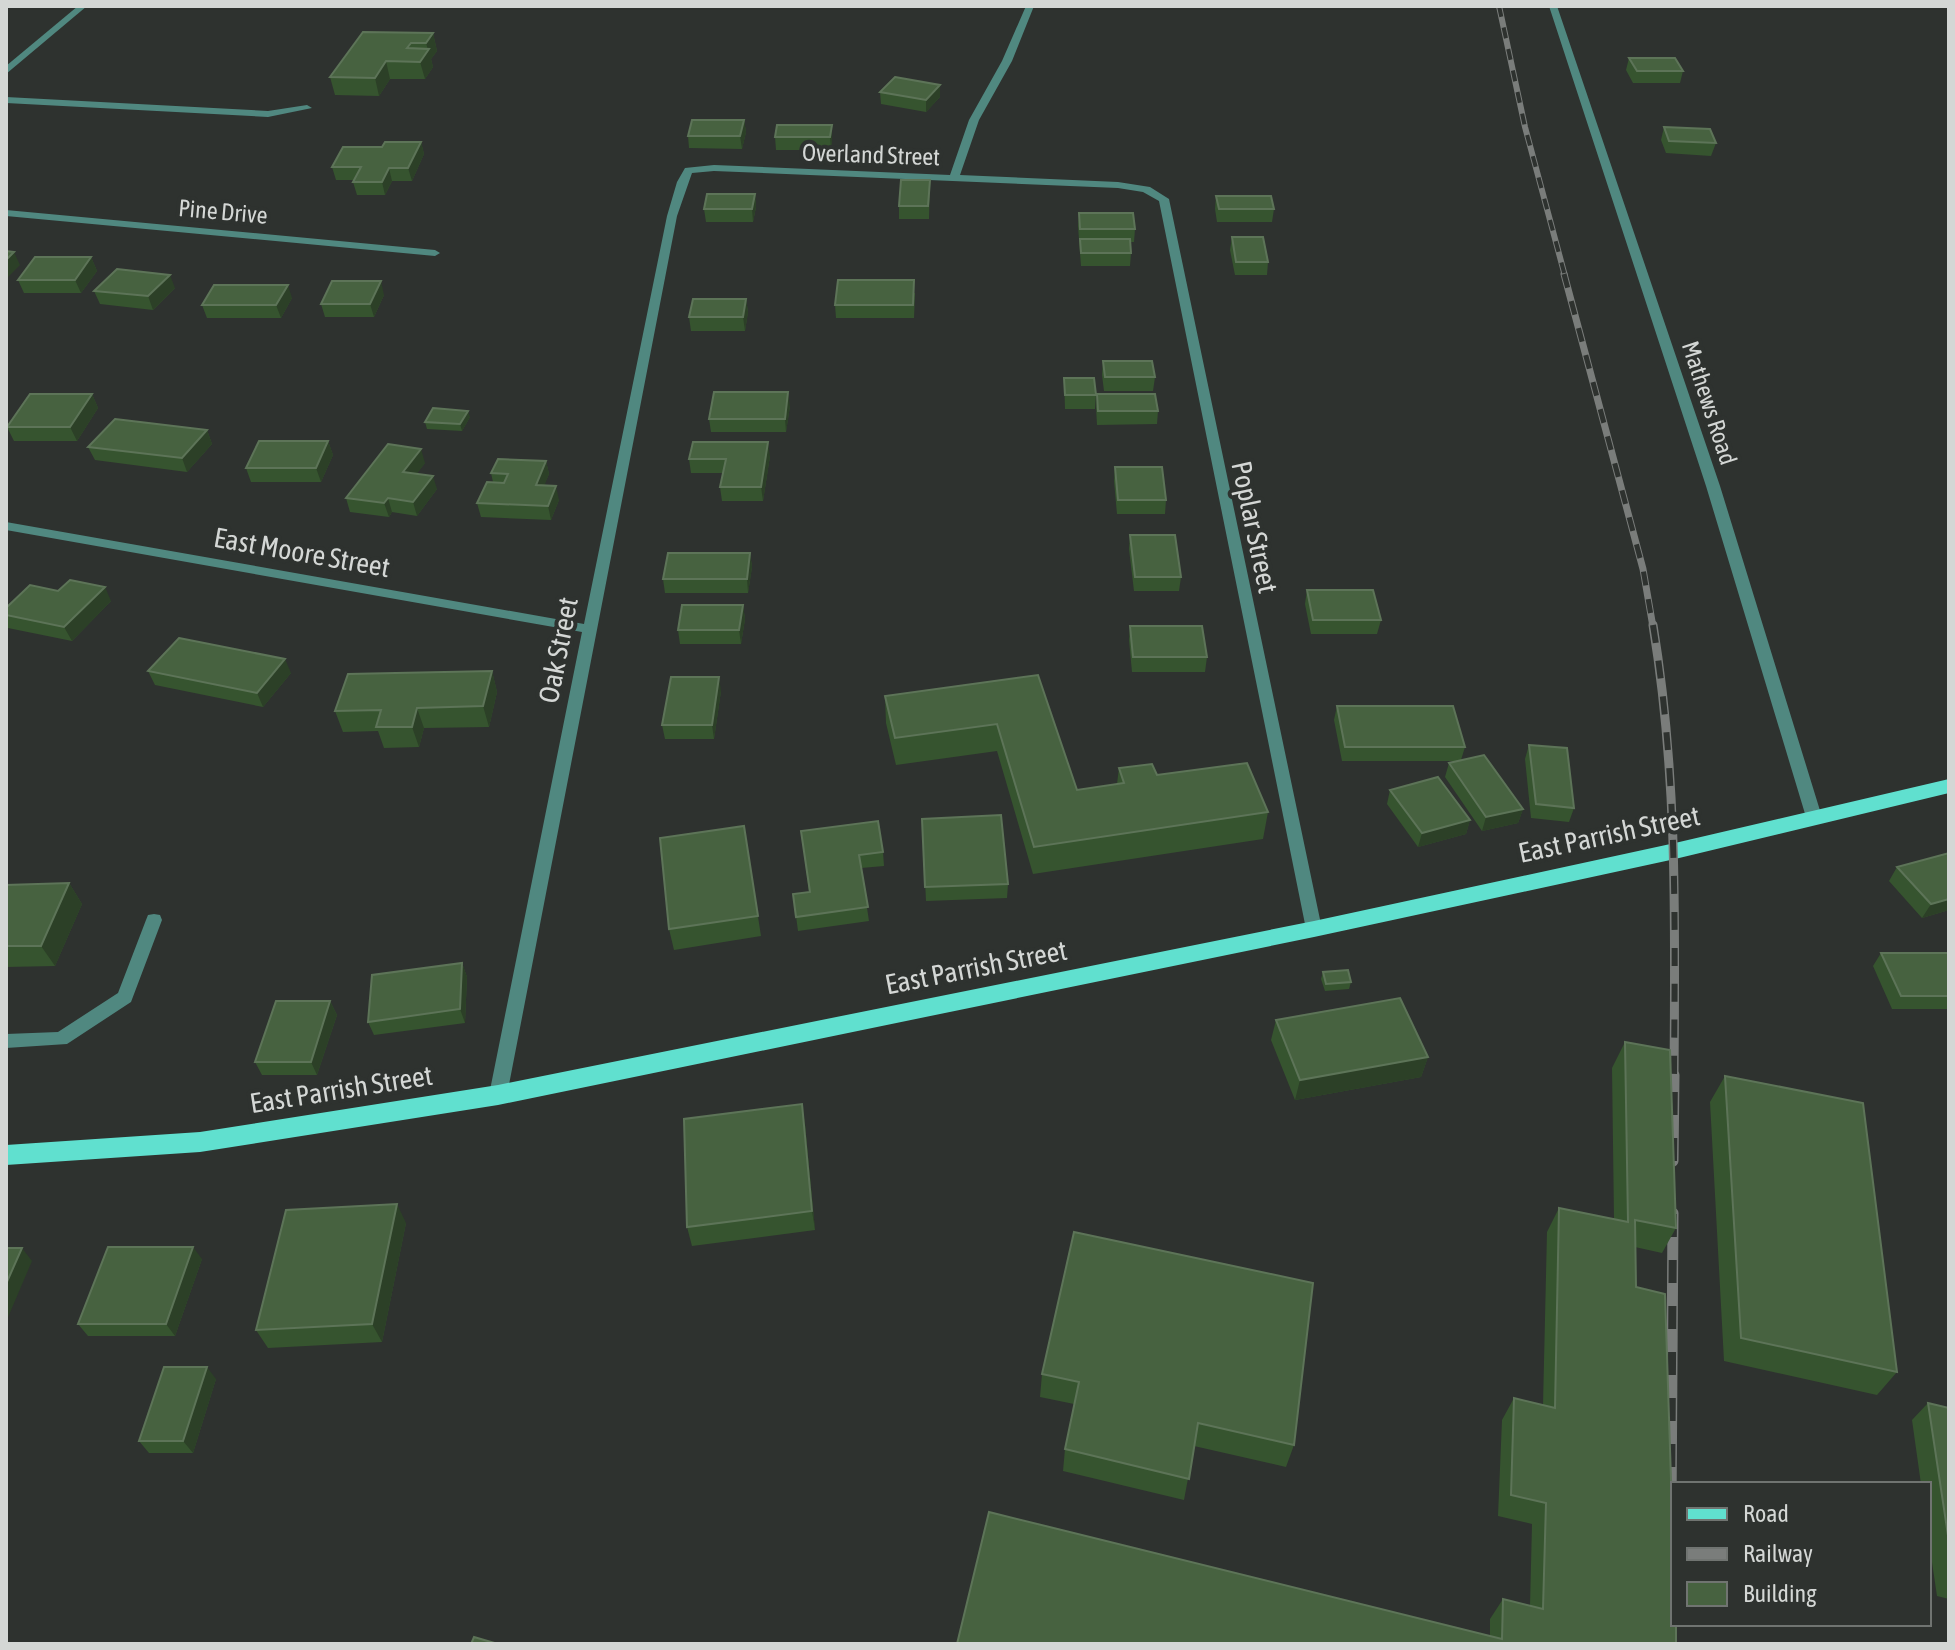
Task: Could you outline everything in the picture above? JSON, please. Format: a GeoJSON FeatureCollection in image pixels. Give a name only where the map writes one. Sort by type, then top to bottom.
{"type":"FeatureCollection","features":[{"type":"Feature","properties":{"kind":"main road","name":"East Parrish Street"},"geometry":{"type":"LineString","coordinates":[[6,1155],[200,1142],[498,1095],[1314,929],[1949,786]]}},
{"type":"Feature","properties":{"kind":"street"},"geometry":{"type":"LineString","coordinates":[[6,71],[83,6]]}},
{"type":"Feature","properties":{"kind":"street"},"geometry":{"type":"LineString","coordinates":[[954,178],[974,120],[1007,61],[1030,6]]}},
{"type":"Feature","properties":{"kind":"street","name":"Mathews Road"},"geometry":{"type":"LineString","coordinates":[[1553,6],[1713,486],[1814,817]]}},
{"type":"Feature","properties":{"kind":"street"},"geometry":{"type":"LineString","coordinates":[[6,100],[254,114],[307,108]]}},
{"type":"Feature","properties":{"kind":"street","name":"Overland Street"},"geometry":{"type":"LineString","coordinates":[[672,216],[682,182],[689,170],[714,168],[1101,184]]}},
{"type":"Feature","properties":{"kind":"street","name":"Poplar Street"},"geometry":{"type":"LineString","coordinates":[[1101,184],[1146,189],[1164,199],[1314,929]]}},
{"type":"Feature","properties":{"kind":"street","name":"Pine Drive"},"geometry":{"type":"LineString","coordinates":[[6,213],[435,253]]}},
{"type":"Feature","properties":{"kind":"street","name":"Oak Street"},"geometry":{"type":"LineString","coordinates":[[498,1095],[672,216]]}},
{"type":"Feature","properties":{"kind":"street","name":"East Moore Street"},"geometry":{"type":"LineString","coordinates":[[6,526],[589,629]]}},
{"type":"Feature","properties":{"kind":"street"},"geometry":{"type":"LineString","coordinates":[[6,1041],[61,1039],[125,997],[154,920]]}},
{"type":"Feature","properties":{"kind":"building"},"geometry":{"type":"Polygon","coordinates":[[[363,32],[433,33],[426,43],[411,43],[407,48],[429,49],[420,62],[386,61],[375,78],[330,77],[363,32]]]}},
{"type":"Feature","properties":{"kind":"building"},"geometry":{"type":"Polygon","coordinates":[[[1629,58],[1675,58],[1683,71],[1637,71],[1629,58]]]}},
{"type":"Feature","properties":{"kind":"building"},"geometry":{"type":"Polygon","coordinates":[[[895,77],[940,85],[926,100],[880,92],[895,77]]]}},
{"type":"Feature","properties":{"kind":"building"},"geometry":{"type":"Polygon","coordinates":[[[692,120],[744,120],[740,136],[688,136],[692,120]]]}},
{"type":"Feature","properties":{"kind":"building"},"geometry":{"type":"Polygon","coordinates":[[[777,125],[832,125],[830,137],[775,137],[777,125]]]}},
{"type":"Feature","properties":{"kind":"building"},"geometry":{"type":"Polygon","coordinates":[[[1664,127],[1710,129],[1716,143],[1669,141],[1664,127]]]}},
{"type":"Feature","properties":{"kind":"building"},"geometry":{"type":"Polygon","coordinates":[[[385,142],[421,142],[408,168],[389,168],[382,182],[353,182],[361,167],[332,167],[343,147],[382,147],[385,142]]]}},
{"type":"Feature","properties":{"kind":"building"},"geometry":{"type":"Polygon","coordinates":[[[901,180],[930,180],[928,206],[899,206],[901,180]]]}},
{"type":"Feature","properties":{"kind":"building"},"geometry":{"type":"Polygon","coordinates":[[[707,194],[755,194],[752,209],[704,209],[707,194]]]}},
{"type":"Feature","properties":{"kind":"building"},"geometry":{"type":"Polygon","coordinates":[[[1216,196],[1271,196],[1274,209],[1219,209],[1216,196]]]}},
{"type":"Feature","properties":{"kind":"building"},"geometry":{"type":"Polygon","coordinates":[[[1079,213],[1133,213],[1135,229],[1080,229],[1079,213]]]}},
{"type":"Feature","properties":{"kind":"building"},"geometry":{"type":"Polygon","coordinates":[[[1232,237],[1263,237],[1268,262],[1236,262],[1232,237]]]}},
{"type":"Feature","properties":{"kind":"building"},"geometry":{"type":"Polygon","coordinates":[[[1080,239],[1130,239],[1131,253],[1081,253],[1080,239]]]}},
{"type":"Feature","properties":{"kind":"building"},"geometry":{"type":"Polygon","coordinates":[[[35,257],[91,257],[75,280],[18,280],[35,257]]]}},
{"type":"Feature","properties":{"kind":"building"},"geometry":{"type":"Polygon","coordinates":[[[117,269],[170,275],[148,296],[94,291],[117,269]]]}},
{"type":"Feature","properties":{"kind":"building"},"geometry":{"type":"Polygon","coordinates":[[[838,280],[914,280],[913,305],[835,305],[838,280]]]}},
{"type":"Feature","properties":{"kind":"building"},"geometry":{"type":"Polygon","coordinates":[[[332,281],[381,281],[370,304],[321,304],[332,281]]]}},
{"type":"Feature","properties":{"kind":"building"},"geometry":{"type":"Polygon","coordinates":[[[214,285],[288,285],[276,305],[202,305],[214,285]]]}},
{"type":"Feature","properties":{"kind":"building"},"geometry":{"type":"Polygon","coordinates":[[[693,299],[746,299],[743,317],[689,317],[693,299]]]}},
{"type":"Feature","properties":{"kind":"building"},"geometry":{"type":"Polygon","coordinates":[[[1103,361],[1152,361],[1155,377],[1105,377],[1103,361]]]}},
{"type":"Feature","properties":{"kind":"building"},"geometry":{"type":"Polygon","coordinates":[[[1064,378],[1094,378],[1096,395],[1065,395],[1064,378]]]}},
{"type":"Feature","properties":{"kind":"building"},"geometry":{"type":"Polygon","coordinates":[[[714,392],[788,392],[785,419],[709,419],[714,392]]]}},
{"type":"Feature","properties":{"kind":"building"},"geometry":{"type":"Polygon","coordinates":[[[30,394],[92,394],[70,427],[7,427],[30,394]]]}},
{"type":"Feature","properties":{"kind":"building"},"geometry":{"type":"Polygon","coordinates":[[[1097,394],[1155,394],[1158,411],[1098,411],[1097,394]]]}},
{"type":"Feature","properties":{"kind":"building"},"geometry":{"type":"Polygon","coordinates":[[[433,408],[468,411],[460,424],[425,422],[433,408]]]}},
{"type":"Feature","properties":{"kind":"building"},"geometry":{"type":"Polygon","coordinates":[[[115,419],[207,430],[182,458],[88,447],[115,419]]]}},
{"type":"Feature","properties":{"kind":"building"},"geometry":{"type":"Polygon","coordinates":[[[259,441],[328,441],[316,468],[246,468],[259,441]]]}},
{"type":"Feature","properties":{"kind":"building"},"geometry":{"type":"Polygon","coordinates":[[[693,442],[768,442],[761,487],[720,487],[726,459],[689,459],[693,442]]]}},
{"type":"Feature","properties":{"kind":"building"},"geometry":{"type":"Polygon","coordinates":[[[388,444],[421,449],[403,472],[433,476],[413,502],[388,498],[384,503],[346,498],[388,444]]]}},
{"type":"Feature","properties":{"kind":"building"},"geometry":{"type":"Polygon","coordinates":[[[498,459],[546,461],[536,485],[556,486],[548,506],[477,503],[487,482],[504,483],[508,474],[491,473],[498,459]]]}},
{"type":"Feature","properties":{"kind":"building"},"geometry":{"type":"Polygon","coordinates":[[[1115,467],[1162,467],[1166,500],[1118,500],[1115,467]]]}},
{"type":"Feature","properties":{"kind":"building"},"geometry":{"type":"Polygon","coordinates":[[[1130,535],[1175,535],[1181,577],[1135,577],[1130,535]]]}},
{"type":"Feature","properties":{"kind":"building"},"geometry":{"type":"Polygon","coordinates":[[[668,553],[750,553],[747,579],[663,579],[668,553]]]}},
{"type":"Feature","properties":{"kind":"building"},"geometry":{"type":"Polygon","coordinates":[[[70,580],[105,587],[64,627],[6,615],[6,608],[30,585],[58,591],[70,580]]]}},
{"type":"Feature","properties":{"kind":"building"},"geometry":{"type":"Polygon","coordinates":[[[1307,590],[1373,590],[1381,620],[1313,620],[1307,590]]]}},
{"type":"Feature","properties":{"kind":"building"},"geometry":{"type":"Polygon","coordinates":[[[682,605],[743,605],[739,630],[678,630],[682,605]]]}},
{"type":"Feature","properties":{"kind":"building"},"geometry":{"type":"Polygon","coordinates":[[[1130,626],[1202,626],[1207,657],[1133,657],[1130,626]]]}},
{"type":"Feature","properties":{"kind":"building"},"geometry":{"type":"Polygon","coordinates":[[[179,638],[285,659],[257,693],[148,671],[179,638]]]}},
{"type":"Feature","properties":{"kind":"building"},"geometry":{"type":"Polygon","coordinates":[[[492,671],[483,706],[417,708],[412,727],[376,727],[381,710],[335,711],[348,674],[492,671]]]}},
{"type":"Feature","properties":{"kind":"building"},"geometry":{"type":"Polygon","coordinates":[[[1038,675],[1077,790],[1124,783],[1119,768],[1152,764],[1157,775],[1247,763],[1268,812],[1034,847],[997,724],[895,738],[885,696],[1038,675]]]}},
{"type":"Feature","properties":{"kind":"building"},"geometry":{"type":"Polygon","coordinates":[[[671,677],[719,677],[712,725],[662,725],[671,677]]]}},
{"type":"Feature","properties":{"kind":"building"},"geometry":{"type":"Polygon","coordinates":[[[1337,706],[1453,706],[1465,747],[1345,747],[1337,706]]]}},
{"type":"Feature","properties":{"kind":"building"},"geometry":{"type":"Polygon","coordinates":[[[1529,745],[1567,748],[1574,808],[1536,804],[1529,745]]]}},
{"type":"Feature","properties":{"kind":"building"},"geometry":{"type":"Polygon","coordinates":[[[1484,755],[1523,809],[1486,817],[1449,763],[1484,755]]]}},
{"type":"Feature","properties":{"kind":"building"},"geometry":{"type":"Polygon","coordinates":[[[1438,777],[1470,820],[1422,833],[1390,790],[1438,777]]]}},
{"type":"Feature","properties":{"kind":"building"},"geometry":{"type":"Polygon","coordinates":[[[1001,815],[1008,884],[925,887],[922,819],[1001,815]]]}},
{"type":"Feature","properties":{"kind":"building"},"geometry":{"type":"Polygon","coordinates":[[[878,821],[883,852],[859,855],[868,907],[796,917],[793,894],[810,892],[801,831],[878,821]]]}},
{"type":"Feature","properties":{"kind":"building"},"geometry":{"type":"Polygon","coordinates":[[[744,826],[758,916],[669,929],[660,838],[744,826]]]}},
{"type":"Feature","properties":{"kind":"building"},"geometry":{"type":"Polygon","coordinates":[[[1949,853],[1949,899],[1931,904],[1897,867],[1949,853]]]}},
{"type":"Feature","properties":{"kind":"building"},"geometry":{"type":"Polygon","coordinates":[[[69,883],[41,946],[6,946],[6,885],[69,883]]]}},
{"type":"Feature","properties":{"kind":"building"},"geometry":{"type":"Polygon","coordinates":[[[1881,953],[1949,953],[1949,996],[1901,996],[1881,953]]]}},
{"type":"Feature","properties":{"kind":"building"},"geometry":{"type":"Polygon","coordinates":[[[462,963],[460,1009],[368,1022],[372,975],[462,963]]]}},
{"type":"Feature","properties":{"kind":"building"},"geometry":{"type":"Polygon","coordinates":[[[1348,970],[1351,982],[1326,984],[1323,972],[1348,970]]]}},
{"type":"Feature","properties":{"kind":"building"},"geometry":{"type":"Polygon","coordinates":[[[1400,998],[1428,1057],[1300,1080],[1276,1020],[1400,998]]]}},
{"type":"Feature","properties":{"kind":"building"},"geometry":{"type":"Polygon","coordinates":[[[276,1001],[330,1001],[311,1062],[255,1062],[276,1001]]]}},
{"type":"Feature","properties":{"kind":"building"},"geometry":{"type":"Polygon","coordinates":[[[1625,1042],[1670,1050],[1676,1228],[1635,1220],[1636,1287],[1665,1294],[1671,1482],[1671,1626],[1676,1626],[1676,1644],[957,1644],[989,1512],[1502,1639],[1503,1599],[1543,1609],[1546,1503],[1511,1495],[1514,1398],[1555,1408],[1559,1208],[1628,1222],[1625,1042]]]}},
{"type":"Feature","properties":{"kind":"building"},"geometry":{"type":"Polygon","coordinates":[[[1725,1076],[1863,1103],[1897,1372],[1741,1338],[1725,1076]]]}},
{"type":"Feature","properties":{"kind":"building"},"geometry":{"type":"Polygon","coordinates":[[[802,1104],[812,1211],[687,1227],[684,1119],[802,1104]]]}},
{"type":"Feature","properties":{"kind":"building"},"geometry":{"type":"Polygon","coordinates":[[[397,1204],[372,1324],[256,1330],[286,1210],[397,1204]]]}},
{"type":"Feature","properties":{"kind":"building"},"geometry":{"type":"Polygon","coordinates":[[[1074,1232],[1313,1283],[1294,1445],[1198,1423],[1189,1479],[1065,1449],[1079,1382],[1042,1374],[1074,1232]]]}},
{"type":"Feature","properties":{"kind":"building"},"geometry":{"type":"Polygon","coordinates":[[[108,1247],[193,1247],[166,1324],[78,1324],[108,1247]]]}},
{"type":"Feature","properties":{"kind":"building"},"geometry":{"type":"Polygon","coordinates":[[[6,1248],[22,1248],[6,1284],[6,1248]]]}},
{"type":"Feature","properties":{"kind":"building"},"geometry":{"type":"Polygon","coordinates":[[[164,1367],[207,1367],[183,1441],[139,1441],[164,1367]]]}},
{"type":"Feature","properties":{"kind":"building"},"geometry":{"type":"Polygon","coordinates":[[[1928,1403],[1949,1408],[1949,1542],[1928,1403]]]}},
{"type":"Feature","properties":{"kind":"building"},"geometry":{"type":"Polygon","coordinates":[[[474,1637],[498,1644],[471,1644],[474,1637]]]}},
{"type":"Feature","properties":{"kind":"railway"},"geometry":{"type":"LineString","coordinates":[[1499,6],[1525,127],[1565,276]]}},
{"type":"Feature","properties":{"kind":"railway"},"geometry":{"type":"LineString","coordinates":[[1564,274],[1643,569],[1653,627]]}},
{"type":"Feature","properties":{"kind":"railway"},"geometry":{"type":"LineString","coordinates":[[1653,625],[1671,795],[1674,1075]]}},
{"type":"Feature","properties":{"kind":"railway"},"geometry":{"type":"LineString","coordinates":[[1673,1161],[1674,1075]]}},
{"type":"Feature","properties":{"kind":"railway"},"geometry":{"type":"LineString","coordinates":[[1671,1482],[1673,1213]]}}]}
